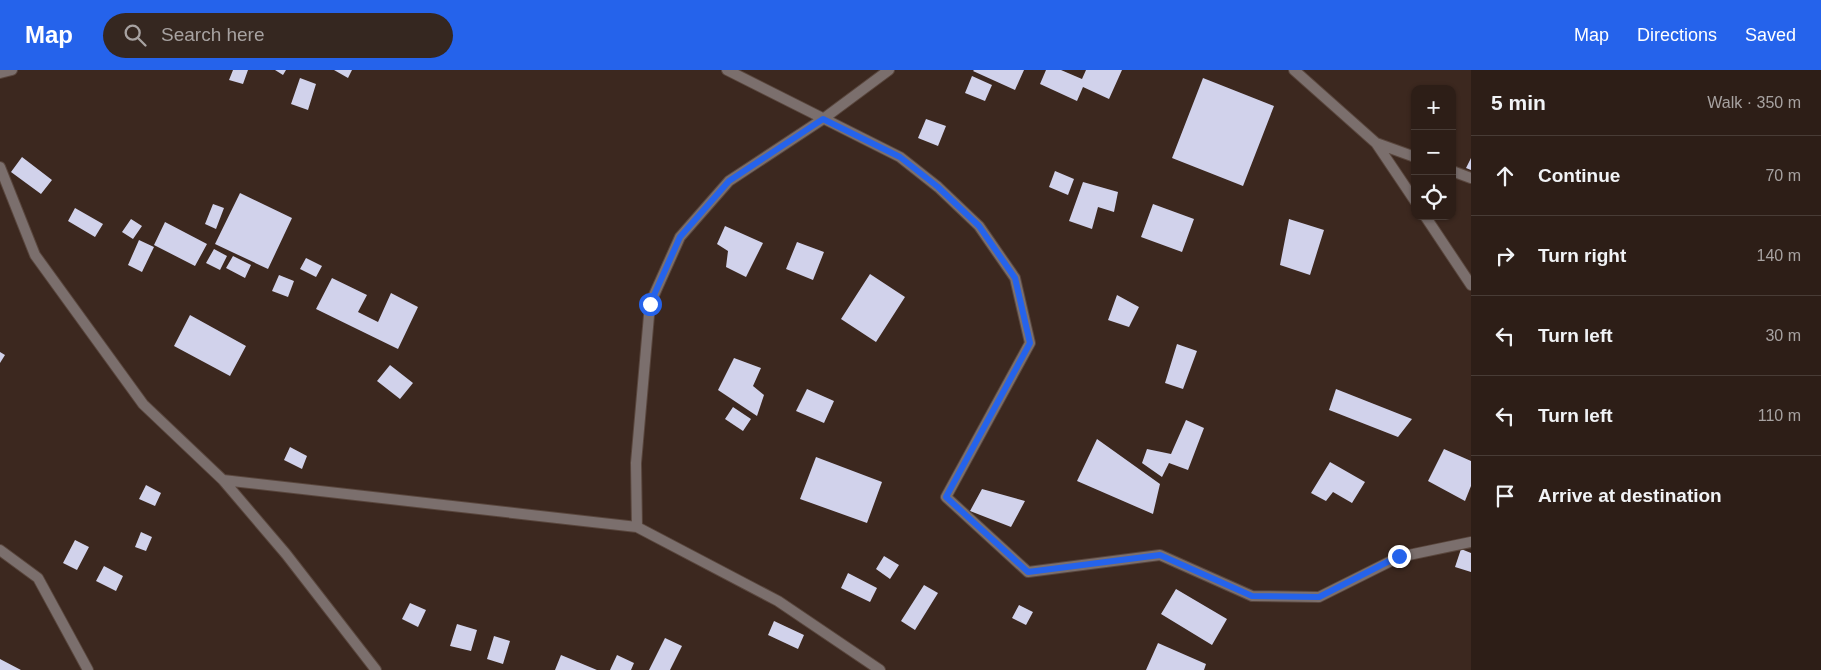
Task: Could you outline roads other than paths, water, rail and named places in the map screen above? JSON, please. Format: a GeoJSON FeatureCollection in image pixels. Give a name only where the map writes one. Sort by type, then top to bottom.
{"type":"FeatureCollection","features":[{"type":"Feature","properties":{"kind":"street"},"geometry":{"type":"LineString","coordinates":[[0,73],[12,70]]}},
{"type":"Feature","properties":{"kind":"street"},"geometry":{"type":"LineString","coordinates":[[727,70],[900,157],[938,187],[979,226],[1015,278],[1030,343],[946,497],[1028,572],[1160,555],[1252,596],[1319,597],[1399,556],[1471,542]]}},
{"type":"Feature","properties":{"kind":"street"},"geometry":{"type":"LineString","coordinates":[[637,527],[636,463],[650,304],[680,237],[729,181],[823,119],[890,70]]}},
{"type":"Feature","properties":{"kind":"street"},"geometry":{"type":"LineString","coordinates":[[1294,70],[1376,143],[1411,195]]}},
{"type":"Feature","properties":{"kind":"street"},"geometry":{"type":"LineString","coordinates":[[1376,143],[1411,156]]}},
{"type":"Feature","properties":{"kind":"street"},"geometry":{"type":"LineString","coordinates":[[0,167],[35,254],[143,404],[223,480],[286,554],[376,670]]}},
{"type":"Feature","properties":{"kind":"street"},"geometry":{"type":"LineString","coordinates":[[1456,172],[1471,178]]}},
{"type":"Feature","properties":{"kind":"street"},"geometry":{"type":"LineString","coordinates":[[1428,220],[1471,285]]}},
{"type":"Feature","properties":{"kind":"street"},"geometry":{"type":"LineString","coordinates":[[223,480],[637,527],[778,601],[880,670]]}},
{"type":"Feature","properties":{"kind":"street"},"geometry":{"type":"LineString","coordinates":[[0,550],[38,578],[88,670]]}}]}
